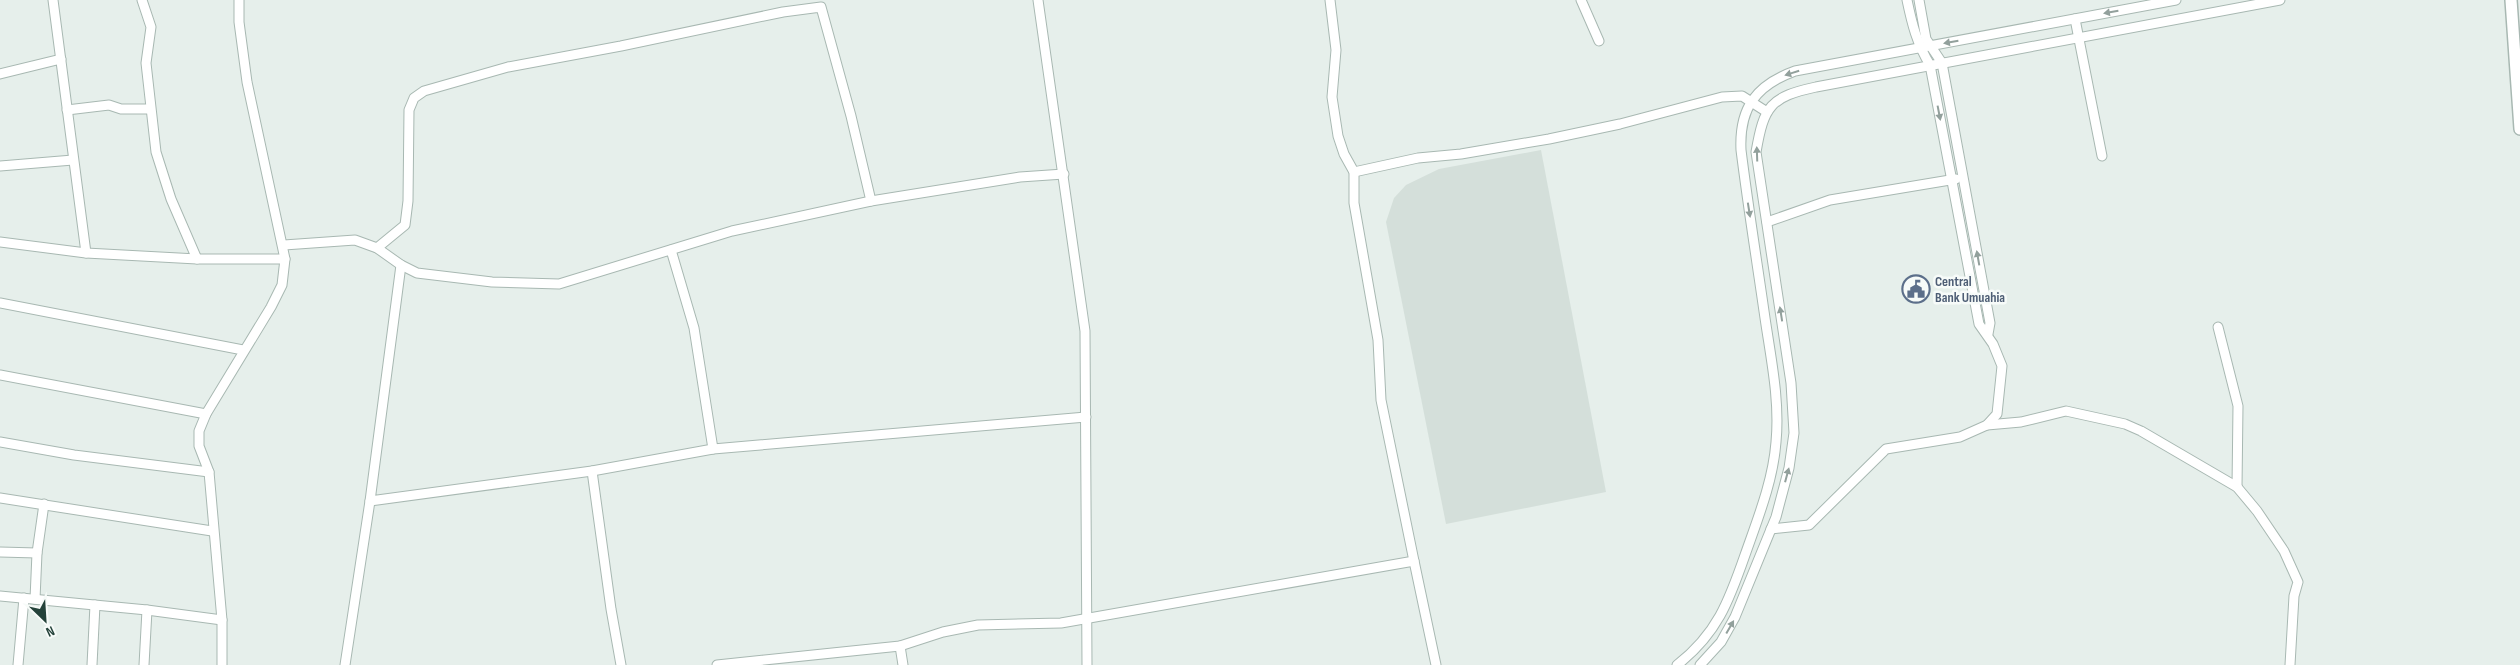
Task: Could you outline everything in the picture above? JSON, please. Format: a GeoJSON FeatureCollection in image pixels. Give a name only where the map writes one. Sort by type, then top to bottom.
{"type":"FeatureCollection","features":[{"type":"Feature","properties":{"kind":"street"},"geometry":{"type":"LineString","coordinates":[[53,0],[86,254]]}},
{"type":"Feature","properties":{"kind":"street"},"geometry":{"type":"LineString","coordinates":[[142,0],[150,27],[146,63],[149,109],[156,152],[171,199],[197,259]]}},
{"type":"Feature","properties":{"kind":"street"},"geometry":{"type":"LineString","coordinates":[[222,665],[222,620],[212,531],[209,472],[199,446],[199,431],[206,414],[271,307],[282,285],[285,259],[284,245],[268,186],[248,90],[239,22],[239,0]]}},
{"type":"Feature","properties":{"kind":"street"},"geometry":{"type":"LineString","coordinates":[[1038,0],[1086,330],[1088,665]]}},
{"type":"Feature","properties":{"kind":"street"},"geometry":{"type":"LineString","coordinates":[[1330,0],[1336,50],[1332,97],[1338,136],[1344,154],[1354,172],[1354,203],[1378,340],[1381,400],[1436,665]]}},
{"type":"Feature","properties":{"kind":"street"},"geometry":{"type":"LineString","coordinates":[[1581,0],[1599,41]]}},
{"type":"Feature","properties":{"kind":"street"},"geometry":{"type":"LineString","coordinates":[[1908,0],[1919,48],[1930,65],[1979,324],[1988,334],[2002,366],[1996,414],[1987,425]]}},
{"type":"Feature","properties":{"kind":"street"},"geometry":{"type":"LineString","coordinates":[[1919,0],[1926,39],[1942,63],[1990,323],[1988,334]]}},
{"type":"Feature","properties":{"kind":"street"},"geometry":{"type":"LineString","coordinates":[[1677,665],[1693,653],[1711,632],[1725,611],[1772,474],[1776,442],[1775,383],[1740,150],[1740,130],[1752,102],[1774,79],[1795,71],[2176,0]]}},
{"type":"Feature","properties":{"kind":"street"},"geometry":{"type":"LineString","coordinates":[[1700,665],[1721,642],[1735,617],[1771,529],[1789,468],[1794,433],[1791,383],[1756,152],[1760,125],[1770,106],[1787,93],[2280,0]]}},
{"type":"Feature","properties":{"kind":"street"},"geometry":{"type":"LineString","coordinates":[[2511,0],[2520,129]]}},
{"type":"Feature","properties":{"kind":"street"},"geometry":{"type":"LineString","coordinates":[[377,248],[405,225],[408,201],[409,110],[414,98],[424,91],[508,66],[621,46],[821,3],[851,116],[870,201]]}},
{"type":"Feature","properties":{"kind":"street"},"geometry":{"type":"LineString","coordinates":[[2076,18],[2102,156]]}},
{"type":"Feature","properties":{"kind":"street"},"geometry":{"type":"LineString","coordinates":[[0,74],[61,59]]}},
{"type":"Feature","properties":{"kind":"street"},"geometry":{"type":"LineString","coordinates":[[1354,172],[1418,158],[1461,154],[1549,139],[1620,124],[1722,97],[1742,96],[1767,112]]}},
{"type":"Feature","properties":{"kind":"street"},"geometry":{"type":"LineString","coordinates":[[67,110],[108,105],[121,109],[149,109]]}},
{"type":"Feature","properties":{"kind":"street"},"geometry":{"type":"LineString","coordinates":[[0,166],[73,160]]}},
{"type":"Feature","properties":{"kind":"street"},"geometry":{"type":"LineString","coordinates":[[284,245],[355,240],[377,248],[401,265],[417,273],[492,282],[559,284],[732,231],[870,201],[1020,177],[1064,174]]}},
{"type":"Feature","properties":{"kind":"street"},"geometry":{"type":"LineString","coordinates":[[1767,222],[1830,200],[1963,177]]}},
{"type":"Feature","properties":{"kind":"street"},"geometry":{"type":"LineString","coordinates":[[0,242],[86,254],[197,259],[285,259]]}},
{"type":"Feature","properties":{"kind":"street"},"geometry":{"type":"LineString","coordinates":[[671,250],[694,328],[713,449]]}},
{"type":"Feature","properties":{"kind":"street"},"geometry":{"type":"LineString","coordinates":[[344,665],[370,501],[401,265]]}},
{"type":"Feature","properties":{"kind":"street"},"geometry":{"type":"LineString","coordinates":[[0,303],[244,350]]}},
{"type":"Feature","properties":{"kind":"street"},"geometry":{"type":"LineString","coordinates":[[2218,326],[2238,406],[2237,487]]}},
{"type":"Feature","properties":{"kind":"street"},"geometry":{"type":"LineString","coordinates":[[0,375],[206,414]]}},
{"type":"Feature","properties":{"kind":"street"},"geometry":{"type":"LineString","coordinates":[[1771,529],[1809,524],[1886,449],[1960,437],[1987,425],[2021,422],[2066,411],[2125,424],[2237,487],[2257,511],[2294,570],[2298,586],[2294,596],[2290,665]]}},
{"type":"Feature","properties":{"kind":"street"},"geometry":{"type":"LineString","coordinates":[[370,501],[592,471],[713,449],[1086,417]]}},
{"type":"Feature","properties":{"kind":"street"},"geometry":{"type":"LineString","coordinates":[[0,442],[74,455],[209,472]]}},
{"type":"Feature","properties":{"kind":"street"},"geometry":{"type":"LineString","coordinates":[[592,471],[611,609],[621,665]]}},
{"type":"Feature","properties":{"kind":"street"},"geometry":{"type":"LineString","coordinates":[[0,498],[212,531]]}},
{"type":"Feature","properties":{"kind":"street"},"geometry":{"type":"LineString","coordinates":[[35,599],[37,553],[44,504]]}},
{"type":"Feature","properties":{"kind":"street"},"geometry":{"type":"LineString","coordinates":[[0,552],[37,553]]}},
{"type":"Feature","properties":{"kind":"street"},"geometry":{"type":"LineString","coordinates":[[717,665],[900,646],[943,632],[978,625],[1062,623],[1414,561]]}},
{"type":"Feature","properties":{"kind":"street"},"geometry":{"type":"LineString","coordinates":[[0,596],[147,610],[222,620]]}},
{"type":"Feature","properties":{"kind":"street"},"geometry":{"type":"LineString","coordinates":[[18,665],[24,598]]}},
{"type":"Feature","properties":{"kind":"street"},"geometry":{"type":"LineString","coordinates":[[92,665],[95,605]]}},
{"type":"Feature","properties":{"kind":"street"},"geometry":{"type":"LineString","coordinates":[[144,665],[147,610]]}},
{"type":"Feature","properties":{"kind":"street"},"geometry":{"type":"LineString","coordinates":[[900,646],[903,665]]}},
{"type":"Feature","properties":{"kind":"shaded area"},"geometry":{"type":"Polygon","coordinates":[[[1541,150],[1606,492],[1446,524],[1386,222],[1394,198],[1406,185],[1439,169],[1541,150]]]}},
{"type":"Feature","properties":{"kind":"place","name":"Central Bank Umuahia"},"geometry":{"type":"Point","coordinates":[1916,289]}}]}
